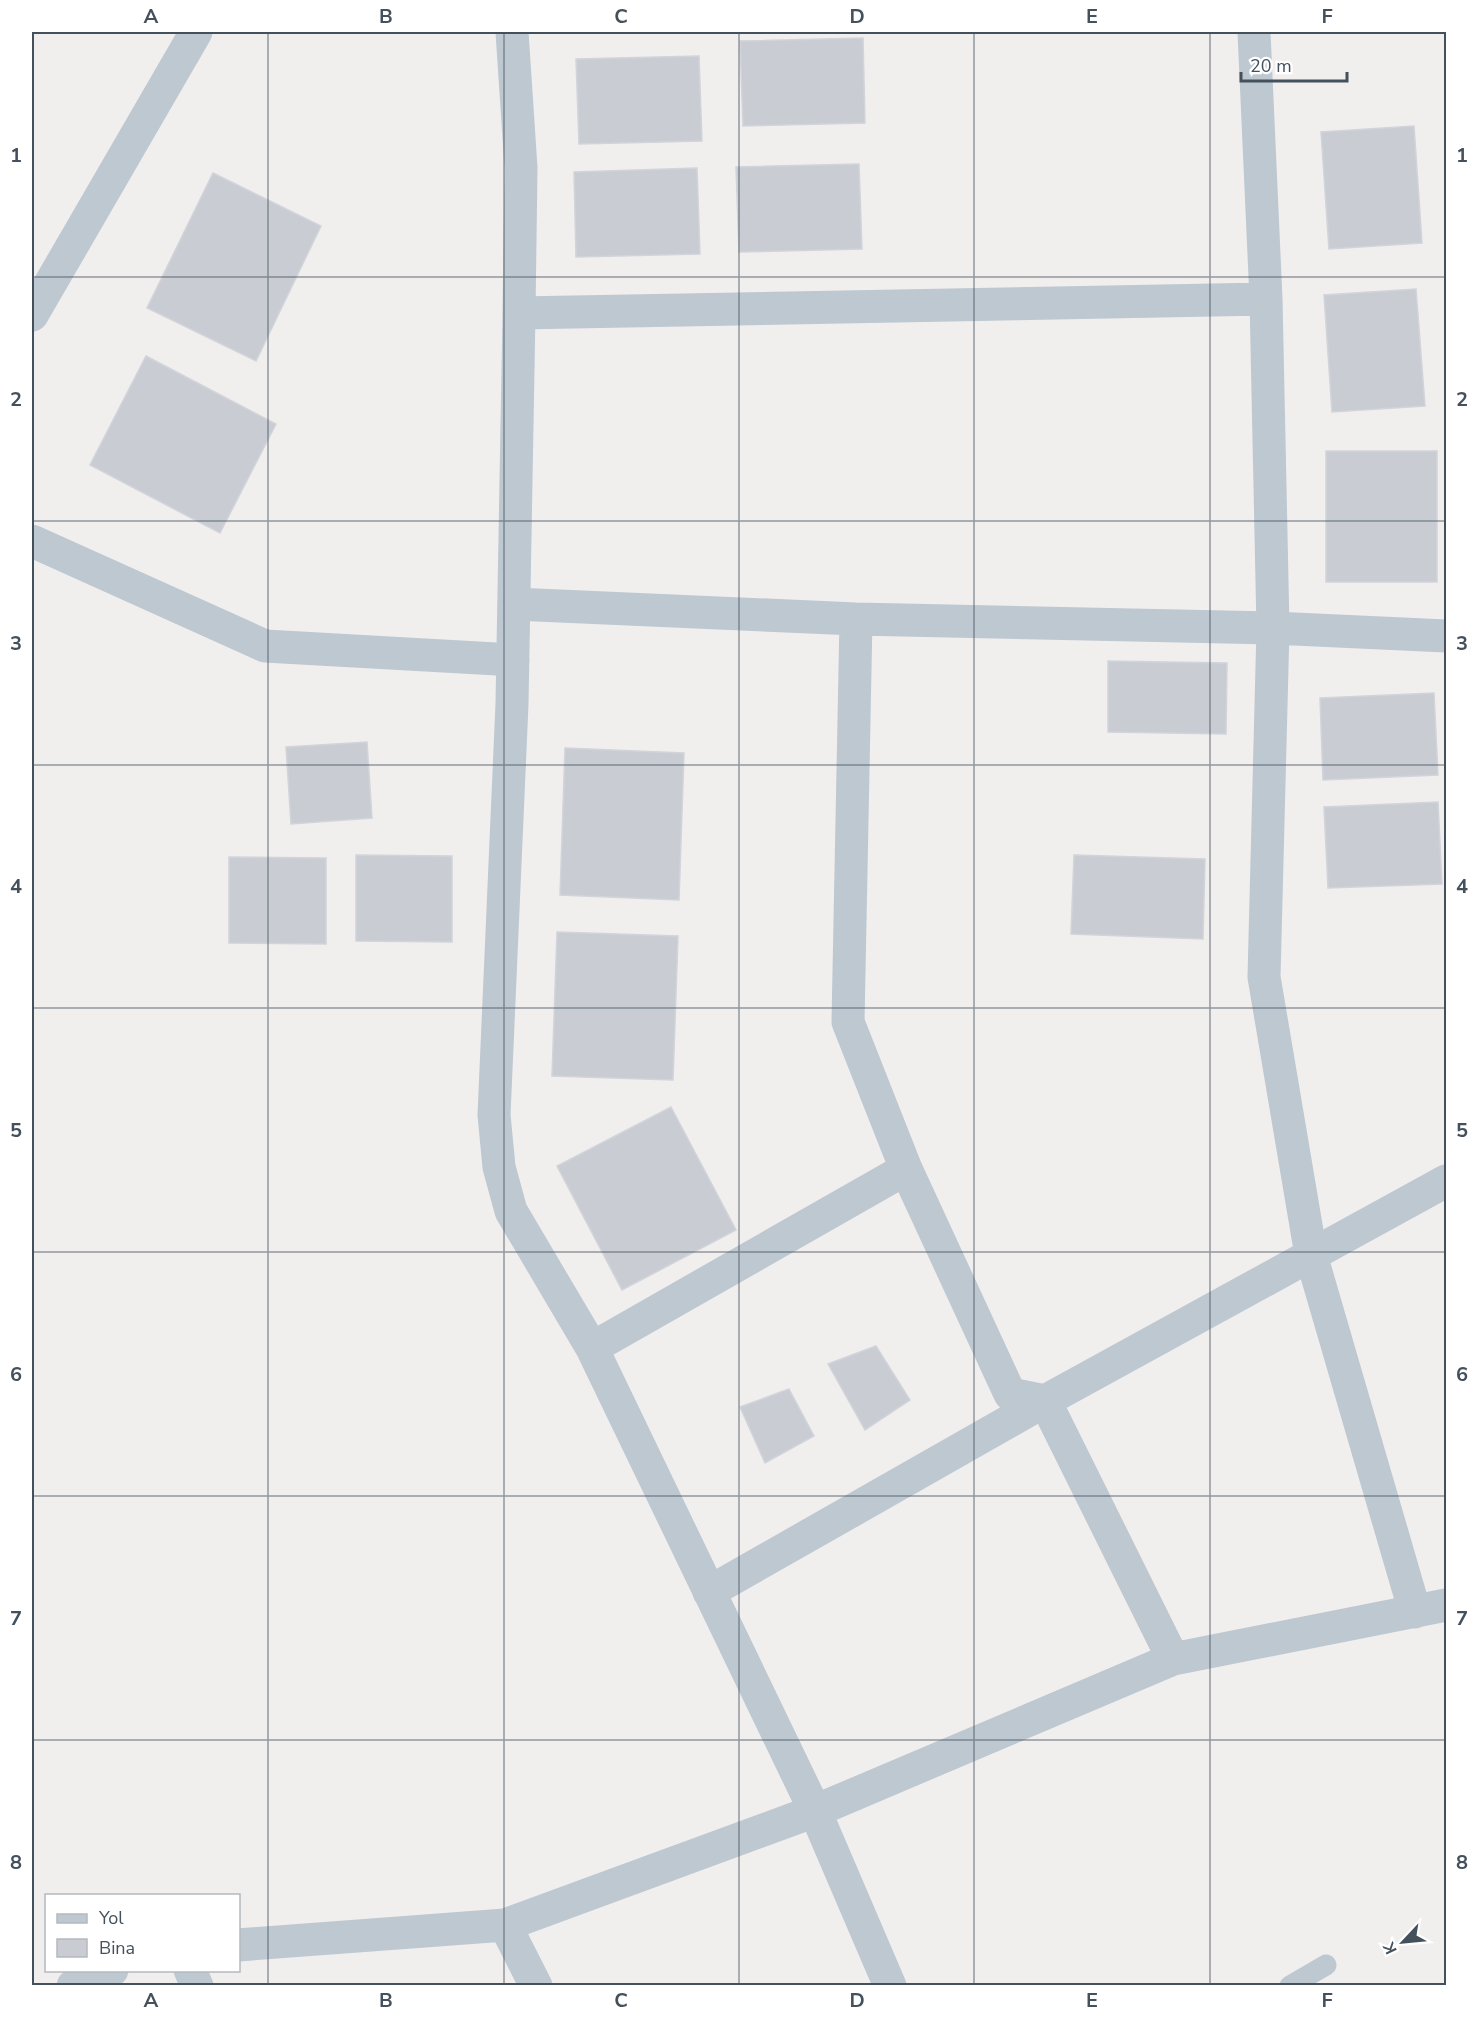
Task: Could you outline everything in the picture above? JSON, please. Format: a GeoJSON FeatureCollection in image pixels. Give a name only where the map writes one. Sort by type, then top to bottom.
{"type":"FeatureCollection","features":[{"type":"Feature","properties":{"kind":"street"},"geometry":{"type":"LineString","coordinates":[[32,315],[196,32]]}},
{"type":"Feature","properties":{"kind":"street"},"geometry":{"type":"LineString","coordinates":[[512,32],[521,168],[513,660],[494,1115],[498,1156],[512,1211],[592,1348],[815,1811],[890,1986]]}},
{"type":"Feature","properties":{"kind":"street"},"geometry":{"type":"LineString","coordinates":[[240,1945],[505,1925],[815,1811],[1173,1659],[1431,1609],[1311,1255],[1264,977],[1273,628],[1266,299],[1254,32]]}},
{"type":"Feature","properties":{"kind":"street"},"geometry":{"type":"LineString","coordinates":[[519,313],[1266,299]]}},
{"type":"Feature","properties":{"kind":"street"},"geometry":{"type":"LineString","coordinates":[[32,541],[265,646],[513,660]]}},
{"type":"Feature","properties":{"kind":"street"},"geometry":{"type":"LineString","coordinates":[[514,604],[856,619],[1273,628],[1446,636]]}},
{"type":"Feature","properties":{"kind":"street"},"geometry":{"type":"LineString","coordinates":[[856,619],[848,1022],[906,1169],[1010,1394],[1045,1401]]}},
{"type":"Feature","properties":{"kind":"street"},"geometry":{"type":"LineString","coordinates":[[592,1348],[906,1169]]}},
{"type":"Feature","properties":{"kind":"street"},"geometry":{"type":"LineString","coordinates":[[709,1592],[1045,1401],[1446,1181]]}},
{"type":"Feature","properties":{"kind":"street"},"geometry":{"type":"LineString","coordinates":[[1045,1401],[1173,1659]]}},
{"type":"Feature","properties":{"kind":"street"},"geometry":{"type":"LineString","coordinates":[[505,1925],[536,1986]]}},
{"type":"Feature","properties":{"kind":"street"},"geometry":{"type":"LineString","coordinates":[[73,1986],[109,1972]]}},
{"type":"Feature","properties":{"kind":"street"},"geometry":{"type":"LineString","coordinates":[[190,1972],[197,1986]]}},
{"type":"Feature","properties":{"kind":"lane"},"geometry":{"type":"LineString","coordinates":[[1290,1986],[1326,1965]]}},
{"type":"Feature","properties":{"kind":"building"},"geometry":{"type":"Polygon","coordinates":[[[863,38],[865,123],[743,126],[740,41],[863,38]]]}},
{"type":"Feature","properties":{"kind":"building"},"geometry":{"type":"Polygon","coordinates":[[[699,56],[702,141],[579,144],[576,59],[699,56]]]}},
{"type":"Feature","properties":{"kind":"building"},"geometry":{"type":"Polygon","coordinates":[[[1414,126],[1422,243],[1329,249],[1321,132],[1414,126]]]}},
{"type":"Feature","properties":{"kind":"building"},"geometry":{"type":"Polygon","coordinates":[[[859,164],[862,249],[739,252],[736,167],[859,164]]]}},
{"type":"Feature","properties":{"kind":"building"},"geometry":{"type":"Polygon","coordinates":[[[697,168],[700,254],[576,257],[574,172],[697,168]]]}},
{"type":"Feature","properties":{"kind":"building"},"geometry":{"type":"Polygon","coordinates":[[[213,173],[321,226],[256,361],[147,308],[213,173]]]}},
{"type":"Feature","properties":{"kind":"building"},"geometry":{"type":"Polygon","coordinates":[[[1416,289],[1425,406],[1332,412],[1324,295],[1416,289]]]}},
{"type":"Feature","properties":{"kind":"building"},"geometry":{"type":"Polygon","coordinates":[[[146,356],[276,424],[220,533],[90,465],[146,356]]]}},
{"type":"Feature","properties":{"kind":"building"},"geometry":{"type":"Polygon","coordinates":[[[1326,451],[1437,451],[1437,582],[1326,582],[1326,451]]]}},
{"type":"Feature","properties":{"kind":"building"},"geometry":{"type":"Polygon","coordinates":[[[1108,661],[1227,663],[1226,734],[1108,732],[1108,661]]]}},
{"type":"Feature","properties":{"kind":"building"},"geometry":{"type":"Polygon","coordinates":[[[1434,693],[1438,775],[1323,780],[1320,698],[1434,693]]]}},
{"type":"Feature","properties":{"kind":"building"},"geometry":{"type":"Polygon","coordinates":[[[367,742],[372,818],[291,824],[286,747],[367,742]]]}},
{"type":"Feature","properties":{"kind":"building"},"geometry":{"type":"Polygon","coordinates":[[[565,748],[684,753],[679,900],[560,895],[565,748]]]}},
{"type":"Feature","properties":{"kind":"building"},"geometry":{"type":"Polygon","coordinates":[[[1438,802],[1442,884],[1328,888],[1324,807],[1438,802]]]}},
{"type":"Feature","properties":{"kind":"building"},"geometry":{"type":"Polygon","coordinates":[[[356,855],[452,856],[452,942],[356,941],[356,855]]]}},
{"type":"Feature","properties":{"kind":"building"},"geometry":{"type":"Polygon","coordinates":[[[1074,855],[1205,859],[1203,939],[1071,934],[1074,855]]]}},
{"type":"Feature","properties":{"kind":"building"},"geometry":{"type":"Polygon","coordinates":[[[229,857],[326,858],[326,944],[229,943],[229,857]]]}},
{"type":"Feature","properties":{"kind":"building"},"geometry":{"type":"Polygon","coordinates":[[[557,932],[678,936],[673,1080],[552,1076],[557,932]]]}},
{"type":"Feature","properties":{"kind":"building"},"geometry":{"type":"Polygon","coordinates":[[[671,1107],[736,1230],[622,1290],[557,1166],[671,1107]]]}},
{"type":"Feature","properties":{"kind":"building"},"geometry":{"type":"Polygon","coordinates":[[[876,1346],[910,1400],[865,1430],[828,1364],[876,1346]]]}},
{"type":"Feature","properties":{"kind":"building"},"geometry":{"type":"Polygon","coordinates":[[[789,1389],[814,1436],[765,1463],[740,1407],[789,1389]]]}}]}
